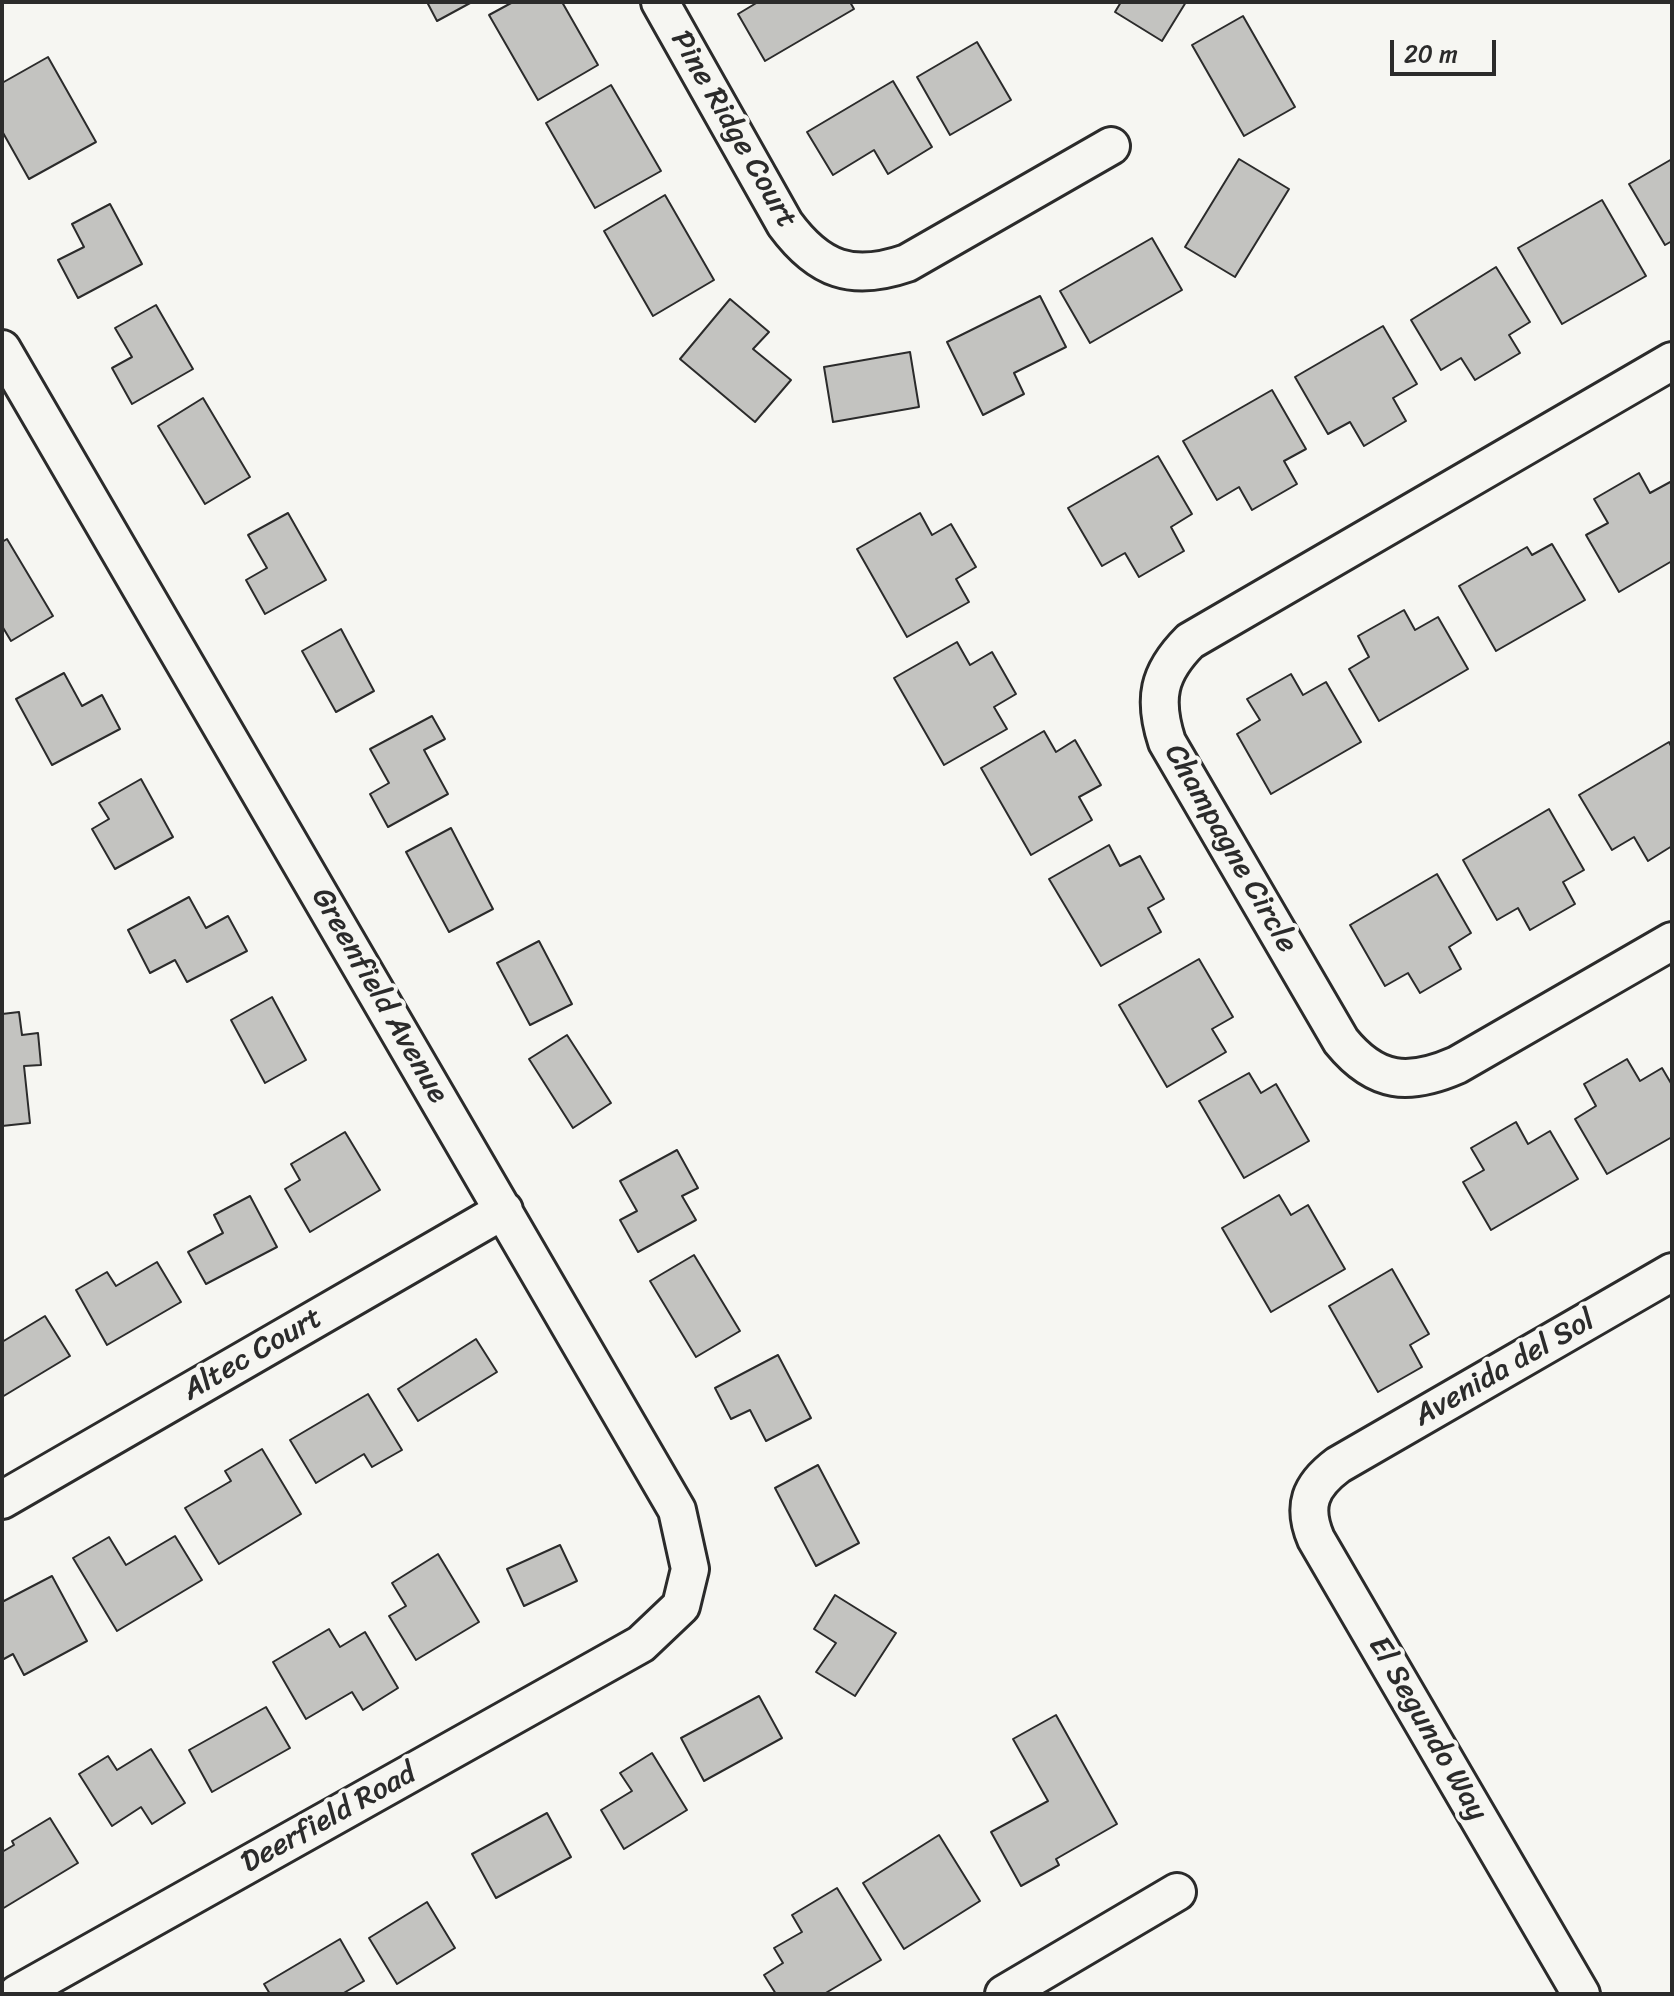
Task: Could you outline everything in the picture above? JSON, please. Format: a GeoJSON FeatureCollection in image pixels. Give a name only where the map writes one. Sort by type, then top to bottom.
{"type":"FeatureCollection","features":[{"type":"Feature","properties":{"kind":"street","name":"Pine Ridge Court"},"geometry":{"type":"LineString","coordinates":[[660,2],[785,224],[799,243],[817,259],[837,268],[862,273],[907,263],[1111,146]]}},
{"type":"Feature","properties":{"kind":"street","name":"Greenfield Avenue"},"geometry":{"type":"LineString","coordinates":[[2,349],[677,1510],[690,1569],[681,1606],[641,1644]]}},
{"type":"Feature","properties":{"kind":"street","name":"Champagne Circle"},"geometry":{"type":"LineString","coordinates":[[1672,361],[1190,641],[1173,658],[1163,678],[1158,702],[1167,742],[1341,1041],[1352,1055],[1378,1073],[1409,1079],[1434,1075],[1457,1065],[1672,941]]}},
{"type":"Feature","properties":{"kind":"street","name":"Altec Court"},"geometry":{"type":"LineString","coordinates":[[2,1500],[504,1210]]}},
{"type":"Feature","properties":{"kind":"street","name":"Avenida del Sol"},"geometry":{"type":"LineString","coordinates":[[1338,1465],[1672,1272]]}},
{"type":"Feature","properties":{"kind":"street","name":"El Segundo Way"},"geometry":{"type":"LineString","coordinates":[[1338,1465],[1324,1475],[1313,1491],[1308,1507],[1310,1525],[1316,1539],[1581,1994]]}},
{"type":"Feature","properties":{"kind":"street","name":"Deerfield Road"},"geometry":{"type":"LineString","coordinates":[[17,1994],[641,1644]]}},
{"type":"Feature","properties":{"kind":"street"},"geometry":{"type":"LineString","coordinates":[[1004,1994],[1177,1892]]}},
{"type":"Feature","properties":{"kind":"building"},"geometry":{"type":"Polygon","coordinates":[[[427,2],[472,2],[437,21],[427,2]]]}},
{"type":"Feature","properties":{"kind":"building"},"geometry":{"type":"Polygon","coordinates":[[[513,2],[562,2],[598,65],[538,100],[489,15],[513,2]]]}},
{"type":"Feature","properties":{"kind":"building"},"geometry":{"type":"Polygon","coordinates":[[[758,2],[850,2],[854,9],[765,61],[738,14],[758,2]]]}},
{"type":"Feature","properties":{"kind":"building"},"geometry":{"type":"Polygon","coordinates":[[[1121,2],[1186,2],[1162,41],[1115,12],[1121,2]]]}},
{"type":"Feature","properties":{"kind":"building"},"geometry":{"type":"Polygon","coordinates":[[[1243,16],[1295,107],[1244,136],[1192,45],[1243,16]]]}},
{"type":"Feature","properties":{"kind":"building"},"geometry":{"type":"Polygon","coordinates":[[[977,42],[1011,100],[950,135],[917,77],[977,42]]]}},
{"type":"Feature","properties":{"kind":"building"},"geometry":{"type":"Polygon","coordinates":[[[48,57],[96,142],[29,179],[2,131],[2,83],[48,57]]]}},
{"type":"Feature","properties":{"kind":"building"},"geometry":{"type":"Polygon","coordinates":[[[893,81],[932,147],[888,174],[874,150],[833,175],[807,132],[893,81]]]}},
{"type":"Feature","properties":{"kind":"building"},"geometry":{"type":"Polygon","coordinates":[[[611,85],[661,171],[595,208],[546,123],[611,85]]]}},
{"type":"Feature","properties":{"kind":"building"},"geometry":{"type":"Polygon","coordinates":[[[1239,159],[1289,189],[1235,277],[1185,247],[1239,159]]]}},
{"type":"Feature","properties":{"kind":"building"},"geometry":{"type":"Polygon","coordinates":[[[1672,159],[1672,241],[1665,245],[1629,184],[1672,159]]]}},
{"type":"Feature","properties":{"kind":"building"},"geometry":{"type":"Polygon","coordinates":[[[665,195],[714,280],[653,316],[604,231],[665,195]]]}},
{"type":"Feature","properties":{"kind":"building"},"geometry":{"type":"Polygon","coordinates":[[[1602,200],[1646,276],[1562,324],[1518,248],[1602,200]]]}},
{"type":"Feature","properties":{"kind":"building"},"geometry":{"type":"Polygon","coordinates":[[[110,204],[142,264],[78,298],[58,260],[84,247],[72,224],[110,204]]]}},
{"type":"Feature","properties":{"kind":"building"},"geometry":{"type":"Polygon","coordinates":[[[1152,238],[1182,290],[1090,343],[1060,291],[1152,238]]]}},
{"type":"Feature","properties":{"kind":"building"},"geometry":{"type":"Polygon","coordinates":[[[1496,267],[1530,322],[1509,335],[1520,353],[1475,380],[1461,358],[1441,370],[1411,320],[1496,267]]]}},
{"type":"Feature","properties":{"kind":"building"},"geometry":{"type":"Polygon","coordinates":[[[1040,296],[1066,347],[1014,373],[1024,394],[983,415],[947,342],[1040,296]]]}},
{"type":"Feature","properties":{"kind":"building"},"geometry":{"type":"Polygon","coordinates":[[[730,299],[769,332],[753,349],[791,380],[755,422],[680,359],[730,299]]]}},
{"type":"Feature","properties":{"kind":"building"},"geometry":{"type":"Polygon","coordinates":[[[156,305],[193,369],[132,404],[112,368],[132,357],[115,328],[156,305]]]}},
{"type":"Feature","properties":{"kind":"building"},"geometry":{"type":"Polygon","coordinates":[[[1383,326],[1417,384],[1393,398],[1406,421],[1364,446],[1350,422],[1328,434],[1295,377],[1383,326]]]}},
{"type":"Feature","properties":{"kind":"building"},"geometry":{"type":"Polygon","coordinates":[[[910,352],[919,407],[833,422],[824,367],[910,352]]]}},
{"type":"Feature","properties":{"kind":"building"},"geometry":{"type":"Polygon","coordinates":[[[1272,390],[1306,449],[1284,461],[1297,484],[1252,510],[1239,487],[1217,500],[1183,441],[1272,390]]]}},
{"type":"Feature","properties":{"kind":"building"},"geometry":{"type":"Polygon","coordinates":[[[203,398],[250,477],[205,504],[158,426],[203,398]]]}},
{"type":"Feature","properties":{"kind":"building"},"geometry":{"type":"Polygon","coordinates":[[[1158,456],[1192,514],[1171,527],[1184,551],[1139,577],[1125,553],[1102,566],[1068,508],[1158,456]]]}},
{"type":"Feature","properties":{"kind":"building"},"geometry":{"type":"Polygon","coordinates":[[[1639,473],[1650,493],[1672,481],[1672,561],[1619,592],[1586,535],[1608,523],[1594,499],[1639,473]]]}},
{"type":"Feature","properties":{"kind":"building"},"geometry":{"type":"Polygon","coordinates":[[[288,513],[326,580],[265,614],[246,580],[267,568],[248,535],[288,513]]]}},
{"type":"Feature","properties":{"kind":"building"},"geometry":{"type":"Polygon","coordinates":[[[920,513],[932,535],[951,524],[976,567],[956,579],[969,602],[907,637],[857,549],[920,513]]]}},
{"type":"Feature","properties":{"kind":"building"},"geometry":{"type":"Polygon","coordinates":[[[7,539],[53,616],[11,641],[2,626],[2,542],[7,539]]]}},
{"type":"Feature","properties":{"kind":"building"},"geometry":{"type":"Polygon","coordinates":[[[1552,544],[1585,600],[1496,651],[1459,586],[1527,547],[1532,555],[1552,544]]]}},
{"type":"Feature","properties":{"kind":"building"},"geometry":{"type":"Polygon","coordinates":[[[1404,610],[1415,630],[1438,617],[1468,669],[1379,721],[1349,669],[1369,657],[1358,636],[1404,610]]]}},
{"type":"Feature","properties":{"kind":"building"},"geometry":{"type":"Polygon","coordinates":[[[341,629],[374,691],[336,712],[302,651],[341,629]]]}},
{"type":"Feature","properties":{"kind":"building"},"geometry":{"type":"Polygon","coordinates":[[[957,642],[970,665],[992,652],[1016,694],[994,707],[1007,729],[944,765],[894,678],[957,642]]]}},
{"type":"Feature","properties":{"kind":"building"},"geometry":{"type":"Polygon","coordinates":[[[64,673],[82,706],[102,695],[120,729],[52,765],[16,699],[64,673]]]}},
{"type":"Feature","properties":{"kind":"building"},"geometry":{"type":"Polygon","coordinates":[[[1291,674],[1303,695],[1326,682],[1361,742],[1271,794],[1237,734],[1260,720],[1247,699],[1291,674]]]}},
{"type":"Feature","properties":{"kind":"building"},"geometry":{"type":"Polygon","coordinates":[[[432,716],[445,739],[424,750],[448,794],[388,827],[370,794],[389,783],[370,749],[432,716]]]}},
{"type":"Feature","properties":{"kind":"building"},"geometry":{"type":"Polygon","coordinates":[[[1044,731],[1056,752],[1075,740],[1101,785],[1079,797],[1092,820],[1031,855],[981,768],[1044,731]]]}},
{"type":"Feature","properties":{"kind":"building"},"geometry":{"type":"Polygon","coordinates":[[[1669,742],[1672,748],[1672,846],[1648,861],[1634,837],[1612,850],[1579,795],[1669,742]]]}},
{"type":"Feature","properties":{"kind":"building"},"geometry":{"type":"Polygon","coordinates":[[[141,779],[173,837],[115,869],[92,829],[109,819],[99,803],[141,779]]]}},
{"type":"Feature","properties":{"kind":"building"},"geometry":{"type":"Polygon","coordinates":[[[1549,809],[1584,870],[1563,882],[1575,904],[1530,930],[1518,908],[1497,920],[1463,860],[1549,809]]]}},
{"type":"Feature","properties":{"kind":"building"},"geometry":{"type":"Polygon","coordinates":[[[451,828],[493,909],[449,932],[406,852],[451,828]]]}},
{"type":"Feature","properties":{"kind":"building"},"geometry":{"type":"Polygon","coordinates":[[[1109,845],[1120,866],[1140,856],[1164,899],[1148,908],[1161,932],[1101,966],[1049,879],[1109,845]]]}},
{"type":"Feature","properties":{"kind":"building"},"geometry":{"type":"Polygon","coordinates":[[[1437,874],[1471,933],[1449,947],[1461,969],[1420,993],[1408,973],[1385,986],[1350,925],[1437,874]]]}},
{"type":"Feature","properties":{"kind":"building"},"geometry":{"type":"Polygon","coordinates":[[[189,897],[206,928],[228,916],[247,951],[187,982],[175,960],[150,973],[128,930],[189,897]]]}},
{"type":"Feature","properties":{"kind":"building"},"geometry":{"type":"Polygon","coordinates":[[[539,941],[572,1004],[530,1025],[497,963],[539,941]]]}},
{"type":"Feature","properties":{"kind":"building"},"geometry":{"type":"Polygon","coordinates":[[[1199,959],[1233,1017],[1212,1029],[1226,1052],[1167,1087],[1119,1005],[1199,959]]]}},
{"type":"Feature","properties":{"kind":"building"},"geometry":{"type":"Polygon","coordinates":[[[272,997],[306,1060],[265,1083],[231,1020],[272,997]]]}},
{"type":"Feature","properties":{"kind":"building"},"geometry":{"type":"Polygon","coordinates":[[[19,1012],[22,1035],[38,1033],[41,1065],[24,1066],[30,1123],[2,1126],[2,1014],[19,1012]]]}},
{"type":"Feature","properties":{"kind":"building"},"geometry":{"type":"Polygon","coordinates":[[[567,1035],[611,1103],[573,1128],[529,1059],[567,1035]]]}},
{"type":"Feature","properties":{"kind":"building"},"geometry":{"type":"Polygon","coordinates":[[[1627,1059],[1640,1081],[1662,1068],[1672,1085],[1672,1137],[1607,1174],[1575,1119],[1596,1106],[1584,1084],[1627,1059]]]}},
{"type":"Feature","properties":{"kind":"building"},"geometry":{"type":"Polygon","coordinates":[[[1249,1073],[1261,1093],[1276,1084],[1309,1141],[1244,1178],[1199,1101],[1249,1073]]]}},
{"type":"Feature","properties":{"kind":"building"},"geometry":{"type":"Polygon","coordinates":[[[1516,1122],[1528,1144],[1550,1131],[1578,1179],[1491,1230],[1463,1182],[1484,1170],[1471,1148],[1516,1122]]]}},
{"type":"Feature","properties":{"kind":"building"},"geometry":{"type":"Polygon","coordinates":[[[345,1132],[380,1190],[310,1232],[285,1189],[300,1180],[291,1164],[345,1132]]]}},
{"type":"Feature","properties":{"kind":"building"},"geometry":{"type":"Polygon","coordinates":[[[677,1150],[698,1188],[682,1196],[696,1220],[638,1252],[620,1220],[637,1211],[620,1181],[677,1150]]]}},
{"type":"Feature","properties":{"kind":"building"},"geometry":{"type":"Polygon","coordinates":[[[1279,1195],[1291,1215],[1308,1205],[1345,1269],[1271,1312],[1222,1228],[1279,1195]]]}},
{"type":"Feature","properties":{"kind":"building"},"geometry":{"type":"Polygon","coordinates":[[[250,1196],[277,1247],[206,1284],[188,1252],[223,1233],[214,1215],[250,1196]]]}},
{"type":"Feature","properties":{"kind":"building"},"geometry":{"type":"Polygon","coordinates":[[[694,1255],[740,1331],[696,1357],[650,1281],[694,1255]]]}},
{"type":"Feature","properties":{"kind":"building"},"geometry":{"type":"Polygon","coordinates":[[[157,1262],[181,1302],[107,1345],[76,1290],[107,1272],[116,1286],[157,1262]]]}},
{"type":"Feature","properties":{"kind":"building"},"geometry":{"type":"Polygon","coordinates":[[[1392,1269],[1429,1334],[1410,1345],[1422,1367],[1378,1392],[1329,1306],[1392,1269]]]}},
{"type":"Feature","properties":{"kind":"building"},"geometry":{"type":"Polygon","coordinates":[[[45,1316],[70,1356],[2,1397],[2,1342],[45,1316]]]}},
{"type":"Feature","properties":{"kind":"building"},"geometry":{"type":"Polygon","coordinates":[[[476,1339],[497,1372],[418,1421],[398,1389],[476,1339]]]}},
{"type":"Feature","properties":{"kind":"building"},"geometry":{"type":"Polygon","coordinates":[[[778,1355],[811,1418],[766,1441],[750,1410],[731,1419],[715,1388],[778,1355]]]}},
{"type":"Feature","properties":{"kind":"building"},"geometry":{"type":"Polygon","coordinates":[[[368,1394],[402,1450],[372,1467],[364,1454],[316,1483],[290,1440],[368,1394]]]}},
{"type":"Feature","properties":{"kind":"building"},"geometry":{"type":"Polygon","coordinates":[[[262,1449],[301,1514],[219,1564],[185,1508],[231,1481],[225,1471],[262,1449]]]}},
{"type":"Feature","properties":{"kind":"building"},"geometry":{"type":"Polygon","coordinates":[[[818,1465],[859,1543],[816,1566],[775,1488],[818,1465]]]}},
{"type":"Feature","properties":{"kind":"building"},"geometry":{"type":"Polygon","coordinates":[[[175,1536],[202,1580],[117,1631],[73,1558],[109,1537],[126,1565],[175,1536]]]}},
{"type":"Feature","properties":{"kind":"building"},"geometry":{"type":"Polygon","coordinates":[[[560,1545],[577,1581],[524,1606],[507,1569],[560,1545]]]}},
{"type":"Feature","properties":{"kind":"building"},"geometry":{"type":"Polygon","coordinates":[[[438,1554],[479,1622],[416,1660],[389,1616],[406,1606],[392,1583],[438,1554]]]}},
{"type":"Feature","properties":{"kind":"building"},"geometry":{"type":"Polygon","coordinates":[[[52,1576],[87,1641],[24,1675],[13,1654],[2,1660],[2,1602],[52,1576]]]}},
{"type":"Feature","properties":{"kind":"building"},"geometry":{"type":"Polygon","coordinates":[[[835,1595],[896,1633],[855,1696],[816,1672],[836,1643],[814,1629],[835,1595]]]}},
{"type":"Feature","properties":{"kind":"building"},"geometry":{"type":"Polygon","coordinates":[[[329,1629],[340,1647],[365,1632],[398,1688],[363,1710],[352,1692],[306,1719],[273,1662],[329,1629]]]}},
{"type":"Feature","properties":{"kind":"building"},"geometry":{"type":"Polygon","coordinates":[[[759,1696],[782,1738],[704,1781],[681,1738],[759,1696]]]}},
{"type":"Feature","properties":{"kind":"building"},"geometry":{"type":"Polygon","coordinates":[[[266,1707],[290,1748],[212,1792],[189,1750],[266,1707]]]}},
{"type":"Feature","properties":{"kind":"building"},"geometry":{"type":"Polygon","coordinates":[[[1056,1715],[1117,1824],[1056,1859],[1059,1865],[1021,1886],[991,1832],[1048,1801],[1013,1739],[1056,1715]]]}},
{"type":"Feature","properties":{"kind":"building"},"geometry":{"type":"Polygon","coordinates":[[[151,1749],[185,1803],[152,1824],[141,1807],[112,1826],[79,1774],[108,1756],[117,1770],[151,1749]]]}},
{"type":"Feature","properties":{"kind":"building"},"geometry":{"type":"Polygon","coordinates":[[[652,1753],[687,1810],[624,1849],[601,1810],[632,1791],[620,1773],[652,1753]]]}},
{"type":"Feature","properties":{"kind":"building"},"geometry":{"type":"Polygon","coordinates":[[[547,1813],[571,1857],[496,1898],[472,1854],[547,1813]]]}},
{"type":"Feature","properties":{"kind":"building"},"geometry":{"type":"Polygon","coordinates":[[[50,1818],[78,1863],[2,1909],[2,1852],[14,1845],[12,1841],[50,1818]]]}},
{"type":"Feature","properties":{"kind":"building"},"geometry":{"type":"Polygon","coordinates":[[[939,1835],[980,1901],[904,1949],[863,1883],[939,1835]]]}},
{"type":"Feature","properties":{"kind":"building"},"geometry":{"type":"Polygon","coordinates":[[[837,1888],[881,1960],[824,1994],[776,1994],[764,1975],[783,1963],[774,1948],[802,1932],[792,1915],[837,1888]]]}},
{"type":"Feature","properties":{"kind":"building"},"geometry":{"type":"Polygon","coordinates":[[[427,1902],[455,1948],[397,1984],[369,1938],[427,1902]]]}},
{"type":"Feature","properties":{"kind":"building"},"geometry":{"type":"Polygon","coordinates":[[[340,1939],[364,1981],[342,1994],[270,1994],[264,1984],[340,1939]]]}}]}
